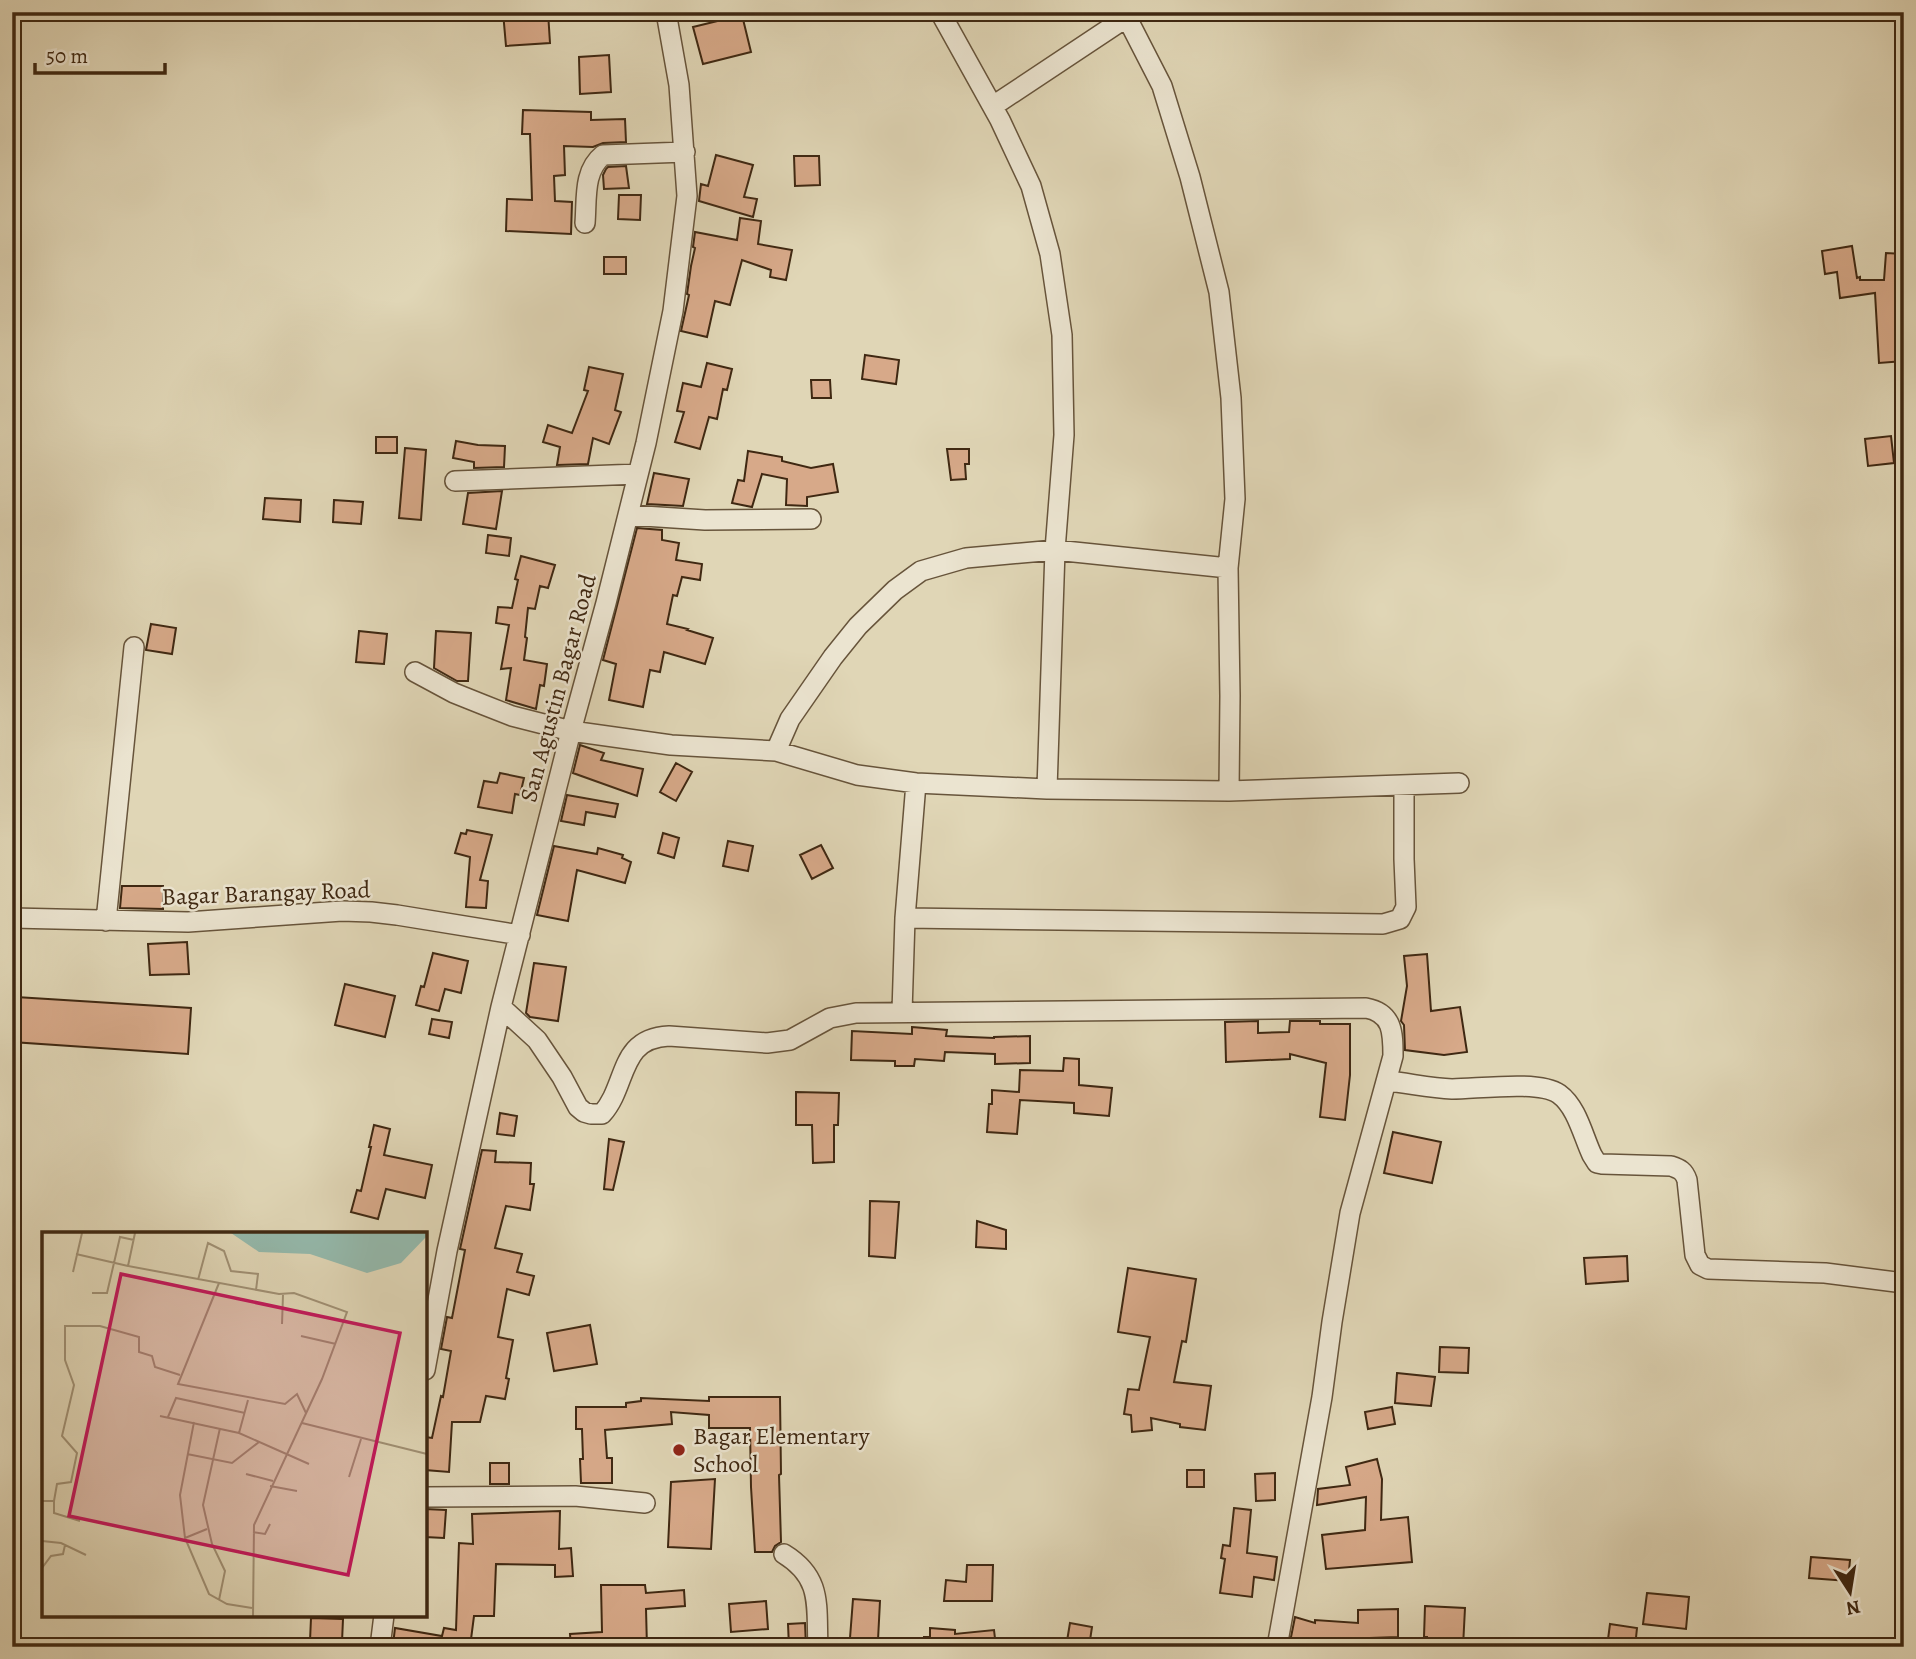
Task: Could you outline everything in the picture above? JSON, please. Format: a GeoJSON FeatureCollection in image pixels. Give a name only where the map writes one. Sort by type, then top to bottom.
{"type":"FeatureCollection","features":[{"type":"Feature","properties":{"kind":"street","name":"San Agustin Bagar Road"},"geometry":{"type":"LineString","coordinates":[[427,1359],[447,1251],[501,1007],[646,443],[673,311],[687,196],[679,85],[666,12]]}},
{"type":"Feature","properties":{"kind":"street"},"geometry":{"type":"LineString","coordinates":[[940,12],[993,106],[1031,186],[1050,254],[1062,335],[1064,435],[1055,550],[1047,789]]}},
{"type":"Feature","properties":{"kind":"street"},"geometry":{"type":"LineString","coordinates":[[993,106],[1126,15],[1161,86],[1190,177],[1219,292],[1231,398],[1234,486],[1228,568],[1229,791]]}},
{"type":"Feature","properties":{"kind":"street"},"geometry":{"type":"LineString","coordinates":[[586,223],[588,181],[592,167],[603,155],[685,152]]}},
{"type":"Feature","properties":{"kind":"street"},"geometry":{"type":"LineString","coordinates":[[455,481],[638,474]]}},
{"type":"Feature","properties":{"kind":"street"},"geometry":{"type":"LineString","coordinates":[[628,515],[705,520],[811,519]]}},
{"type":"Feature","properties":{"kind":"street"},"geometry":{"type":"LineString","coordinates":[[776,751],[790,719],[833,657],[858,626],[921,571],[967,558],[1055,550],[1228,568]]}},
{"type":"Feature","properties":{"kind":"street"},"geometry":{"type":"LineString","coordinates":[[106,921],[134,648]]}},
{"type":"Feature","properties":{"kind":"street"},"geometry":{"type":"LineString","coordinates":[[415,672],[454,693],[512,716],[571,731],[671,745],[776,751],[857,775],[916,783],[1047,789],[1229,791],[1459,783]]}},
{"type":"Feature","properties":{"kind":"street"},"geometry":{"type":"LineString","coordinates":[[902,1012],[905,918],[916,783]]}},
{"type":"Feature","properties":{"kind":"street"},"geometry":{"type":"LineString","coordinates":[[905,918],[1382,924],[1400,919],[1406,907],[1404,785]]}},
{"type":"Feature","properties":{"kind":"street","name":"Bagar Barangay Road"},"geometry":{"type":"LineString","coordinates":[[12,918],[188,922],[342,911],[397,915],[520,935]]}},
{"type":"Feature","properties":{"kind":"street"},"geometry":{"type":"LineString","coordinates":[[501,1007],[537,1040],[578,1107],[591,1114],[602,1114],[610,1105],[632,1054],[644,1041],[655,1036],[767,1042],[790,1040],[830,1017],[902,1012],[1366,1008],[1376,1009],[1385,1016],[1393,1038],[1393,1056],[1350,1213],[1320,1409],[1277,1647]]}},
{"type":"Feature","properties":{"kind":"street"},"geometry":{"type":"LineString","coordinates":[[1387,1081],[1448,1088],[1531,1086],[1550,1089],[1560,1094],[1570,1104],[1597,1163],[1671,1166],[1680,1169],[1687,1180],[1695,1255],[1700,1265],[1708,1269],[1825,1273],[1904,1283]]}},
{"type":"Feature","properties":{"kind":"street"},"geometry":{"type":"LineString","coordinates":[[427,1497],[575,1496],[645,1503]]}},
{"type":"Feature","properties":{"kind":"street"},"geometry":{"type":"LineString","coordinates":[[784,1554],[798,1563],[808,1575],[816,1595],[818,1647]]}},
{"type":"Feature","properties":{"kind":"street"},"geometry":{"type":"LineString","coordinates":[[380,1647],[384,1617]]}},
{"type":"Feature","properties":{"kind":"building"},"geometry":{"type":"Polygon","coordinates":[[[503,12],[548,12],[550,43],[506,46],[503,12]]]}},
{"type":"Feature","properties":{"kind":"building"},"geometry":{"type":"Polygon","coordinates":[[[742,15],[751,52],[703,64],[693,27],[742,15]]]}},
{"type":"Feature","properties":{"kind":"building"},"geometry":{"type":"Polygon","coordinates":[[[609,55],[611,92],[580,94],[579,57],[609,55]]]}},
{"type":"Feature","properties":{"kind":"building"},"geometry":{"type":"Polygon","coordinates":[[[523,110],[591,112],[591,120],[625,119],[626,142],[603,143],[593,147],[564,146],[565,175],[554,176],[555,201],[572,202],[571,234],[506,231],[507,199],[532,200],[530,134],[522,134],[523,110]]]}},
{"type":"Feature","properties":{"kind":"building"},"geometry":{"type":"Polygon","coordinates":[[[716,155],[753,165],[744,197],[757,199],[753,217],[699,201],[701,184],[708,186],[716,155]]]}},
{"type":"Feature","properties":{"kind":"building"},"geometry":{"type":"Polygon","coordinates":[[[794,156],[819,156],[820,185],[795,186],[794,156]]]}},
{"type":"Feature","properties":{"kind":"building"},"geometry":{"type":"Polygon","coordinates":[[[626,166],[629,188],[604,189],[603,175],[606,169],[626,166]]]}},
{"type":"Feature","properties":{"kind":"building"},"geometry":{"type":"Polygon","coordinates":[[[619,195],[641,195],[640,220],[618,219],[619,195]]]}},
{"type":"Feature","properties":{"kind":"building"},"geometry":{"type":"Polygon","coordinates":[[[740,218],[761,221],[758,244],[792,250],[786,280],[770,277],[771,270],[742,260],[730,305],[715,301],[707,337],[681,331],[689,295],[695,232],[737,240],[740,218]]]}},
{"type":"Feature","properties":{"kind":"building"},"geometry":{"type":"Polygon","coordinates":[[[1852,246],[1857,278],[1860,277],[1860,280],[1884,280],[1886,253],[1904,254],[1904,361],[1879,363],[1875,293],[1840,298],[1837,272],[1825,274],[1822,251],[1852,246]]]}},
{"type":"Feature","properties":{"kind":"building"},"geometry":{"type":"Polygon","coordinates":[[[604,257],[626,257],[626,274],[604,274],[604,257]]]}},
{"type":"Feature","properties":{"kind":"building"},"geometry":{"type":"Polygon","coordinates":[[[865,355],[899,360],[896,384],[862,379],[865,355]]]}},
{"type":"Feature","properties":{"kind":"building"},"geometry":{"type":"Polygon","coordinates":[[[707,363],[732,369],[727,390],[723,389],[717,419],[709,417],[700,449],[675,442],[684,412],[677,411],[683,383],[701,387],[707,363]]]}},
{"type":"Feature","properties":{"kind":"building"},"geometry":{"type":"Polygon","coordinates":[[[589,367],[623,374],[615,410],[621,412],[609,444],[593,438],[588,464],[557,465],[560,447],[543,442],[548,425],[572,433],[588,391],[584,390],[589,367]]]}},
{"type":"Feature","properties":{"kind":"building"},"geometry":{"type":"Polygon","coordinates":[[[811,380],[830,380],[831,398],[812,398],[811,380]]]}},
{"type":"Feature","properties":{"kind":"building"},"geometry":{"type":"Polygon","coordinates":[[[1891,436],[1894,463],[1868,466],[1865,439],[1891,436]]]}},
{"type":"Feature","properties":{"kind":"building"},"geometry":{"type":"Polygon","coordinates":[[[376,437],[397,437],[397,453],[376,453],[376,437]]]}},
{"type":"Feature","properties":{"kind":"building"},"geometry":{"type":"Polygon","coordinates":[[[456,441],[505,446],[504,467],[474,468],[474,462],[453,458],[456,441]]]}},
{"type":"Feature","properties":{"kind":"building"},"geometry":{"type":"Polygon","coordinates":[[[405,448],[426,450],[421,520],[399,518],[405,448]]]}},
{"type":"Feature","properties":{"kind":"building"},"geometry":{"type":"Polygon","coordinates":[[[947,449],[969,449],[969,464],[965,464],[966,479],[951,480],[947,449]]]}},
{"type":"Feature","properties":{"kind":"building"},"geometry":{"type":"Polygon","coordinates":[[[748,451],[782,457],[782,461],[811,468],[833,464],[838,492],[807,497],[807,506],[786,505],[787,479],[762,474],[752,507],[732,503],[738,480],[744,481],[748,451]]]}},
{"type":"Feature","properties":{"kind":"building"},"geometry":{"type":"Polygon","coordinates":[[[654,473],[689,479],[683,506],[647,504],[654,473]]]}},
{"type":"Feature","properties":{"kind":"building"},"geometry":{"type":"Polygon","coordinates":[[[502,491],[496,529],[463,524],[468,493],[502,491]]]}},
{"type":"Feature","properties":{"kind":"building"},"geometry":{"type":"Polygon","coordinates":[[[265,498],[301,500],[300,522],[263,519],[265,498]]]}},
{"type":"Feature","properties":{"kind":"building"},"geometry":{"type":"Polygon","coordinates":[[[334,500],[363,502],[361,524],[333,522],[334,500]]]}},
{"type":"Feature","properties":{"kind":"building"},"geometry":{"type":"Polygon","coordinates":[[[637,528],[662,530],[662,540],[679,543],[676,560],[702,564],[700,580],[682,577],[677,596],[673,595],[667,624],[713,638],[705,664],[664,652],[660,672],[650,670],[643,707],[609,700],[616,664],[603,660],[637,528]]]}},
{"type":"Feature","properties":{"kind":"building"},"geometry":{"type":"Polygon","coordinates":[[[488,535],[511,538],[509,556],[486,553],[488,535]]]}},
{"type":"Feature","properties":{"kind":"building"},"geometry":{"type":"Polygon","coordinates":[[[521,556],[555,565],[548,588],[540,586],[535,609],[528,608],[524,660],[547,664],[544,686],[540,685],[536,709],[506,700],[511,668],[501,669],[509,625],[496,623],[498,607],[512,608],[521,556]]]}},
{"type":"Feature","properties":{"kind":"building"},"geometry":{"type":"Polygon","coordinates":[[[151,624],[176,628],[172,654],[146,650],[151,624]]]}},
{"type":"Feature","properties":{"kind":"building"},"geometry":{"type":"Polygon","coordinates":[[[359,631],[387,634],[384,664],[356,662],[359,631]]]}},
{"type":"Feature","properties":{"kind":"building"},"geometry":{"type":"Polygon","coordinates":[[[436,631],[471,633],[468,681],[457,681],[434,668],[436,631]]]}},
{"type":"Feature","properties":{"kind":"building"},"geometry":{"type":"Polygon","coordinates":[[[580,745],[604,753],[601,760],[643,769],[637,796],[573,773],[580,745]]]}},
{"type":"Feature","properties":{"kind":"building"},"geometry":{"type":"Polygon","coordinates":[[[676,763],[692,772],[676,801],[660,792],[676,763]]]}},
{"type":"Feature","properties":{"kind":"building"},"geometry":{"type":"Polygon","coordinates":[[[500,773],[524,778],[520,795],[515,794],[512,813],[478,807],[484,781],[497,783],[500,773]]]}},
{"type":"Feature","properties":{"kind":"building"},"geometry":{"type":"Polygon","coordinates":[[[567,795],[618,804],[615,817],[586,812],[584,825],[561,821],[567,795]]]}},
{"type":"Feature","properties":{"kind":"building"},"geometry":{"type":"Polygon","coordinates":[[[467,830],[492,835],[480,880],[488,881],[486,908],[466,907],[470,857],[455,853],[461,833],[466,834],[467,830]]]}},
{"type":"Feature","properties":{"kind":"building"},"geometry":{"type":"Polygon","coordinates":[[[663,833],[679,838],[674,858],[658,853],[663,833]]]}},
{"type":"Feature","properties":{"kind":"building"},"geometry":{"type":"Polygon","coordinates":[[[728,841],[753,846],[748,871],[723,866],[728,841]]]}},
{"type":"Feature","properties":{"kind":"building"},"geometry":{"type":"Polygon","coordinates":[[[821,845],[833,868],[812,879],[800,855],[821,845]]]}},
{"type":"Feature","properties":{"kind":"building"},"geometry":{"type":"Polygon","coordinates":[[[554,846],[597,854],[598,848],[623,855],[622,858],[631,862],[625,883],[577,870],[568,921],[537,915],[554,846]]]}},
{"type":"Feature","properties":{"kind":"building"},"geometry":{"type":"Polygon","coordinates":[[[122,886],[163,886],[163,909],[120,908],[122,886]]]}},
{"type":"Feature","properties":{"kind":"building"},"geometry":{"type":"Polygon","coordinates":[[[187,942],[189,974],[150,975],[148,944],[187,942]]]}},
{"type":"Feature","properties":{"kind":"building"},"geometry":{"type":"Polygon","coordinates":[[[433,953],[468,961],[461,993],[445,989],[439,1011],[416,1005],[433,953]]]}},
{"type":"Feature","properties":{"kind":"building"},"geometry":{"type":"Polygon","coordinates":[[[1427,954],[1431,1011],[1460,1007],[1467,1052],[1444,1055],[1405,1050],[1404,1025],[1401,1021],[1407,986],[1404,956],[1427,954]]]}},
{"type":"Feature","properties":{"kind":"building"},"geometry":{"type":"Polygon","coordinates":[[[534,963],[566,967],[558,1021],[530,1017],[526,1013],[534,963]]]}},
{"type":"Feature","properties":{"kind":"building"},"geometry":{"type":"Polygon","coordinates":[[[345,984],[395,996],[385,1037],[335,1025],[345,984]]]}},
{"type":"Feature","properties":{"kind":"building"},"geometry":{"type":"Polygon","coordinates":[[[16,997],[191,1008],[188,1054],[12,1042],[16,997]]]}},
{"type":"Feature","properties":{"kind":"building"},"geometry":{"type":"Polygon","coordinates":[[[432,1019],[452,1022],[449,1038],[429,1034],[432,1019]]]}},
{"type":"Feature","properties":{"kind":"building"},"geometry":{"type":"Polygon","coordinates":[[[1258,1021],[1258,1033],[1289,1032],[1290,1021],[1350,1024],[1350,1075],[1345,1120],[1320,1117],[1326,1063],[1290,1054],[1290,1059],[1226,1062],[1225,1022],[1258,1021]]]}},
{"type":"Feature","properties":{"kind":"building"},"geometry":{"type":"Polygon","coordinates":[[[912,1027],[947,1030],[946,1036],[1030,1036],[1030,1063],[995,1064],[995,1054],[945,1052],[944,1061],[915,1059],[914,1066],[895,1066],[895,1061],[851,1060],[852,1031],[912,1034],[912,1027]]]}},
{"type":"Feature","properties":{"kind":"building"},"geometry":{"type":"Polygon","coordinates":[[[1064,1058],[1079,1059],[1079,1085],[1112,1088],[1109,1116],[1074,1113],[1074,1103],[1020,1100],[1017,1134],[987,1132],[992,1090],[1019,1092],[1020,1070],[1063,1071],[1064,1058]]]}},
{"type":"Feature","properties":{"kind":"building"},"geometry":{"type":"Polygon","coordinates":[[[796,1092],[839,1093],[838,1125],[834,1125],[834,1162],[813,1163],[812,1125],[796,1125],[796,1092]]]}},
{"type":"Feature","properties":{"kind":"building"},"geometry":{"type":"Polygon","coordinates":[[[500,1113],[517,1116],[514,1136],[497,1134],[500,1113]]]}},
{"type":"Feature","properties":{"kind":"building"},"geometry":{"type":"Polygon","coordinates":[[[374,1125],[390,1129],[384,1155],[432,1165],[425,1198],[386,1189],[378,1219],[351,1212],[357,1190],[361,1191],[374,1125]]]}},
{"type":"Feature","properties":{"kind":"building"},"geometry":{"type":"Polygon","coordinates":[[[1393,1132],[1441,1142],[1432,1183],[1384,1173],[1393,1132]]]}},
{"type":"Feature","properties":{"kind":"building"},"geometry":{"type":"Polygon","coordinates":[[[609,1139],[624,1142],[613,1190],[604,1189],[609,1139]]]}},
{"type":"Feature","properties":{"kind":"building"},"geometry":{"type":"Polygon","coordinates":[[[482,1150],[496,1151],[495,1162],[531,1163],[530,1184],[534,1184],[530,1210],[506,1206],[495,1248],[522,1254],[517,1272],[534,1276],[529,1295],[507,1289],[498,1337],[513,1340],[505,1399],[486,1396],[480,1422],[452,1422],[449,1472],[427,1470],[427,1437],[432,1438],[451,1351],[441,1349],[447,1317],[452,1318],[465,1250],[460,1249],[482,1150]]]}},
{"type":"Feature","properties":{"kind":"building"},"geometry":{"type":"Polygon","coordinates":[[[870,1201],[899,1202],[895,1258],[869,1256],[870,1201]]]}},
{"type":"Feature","properties":{"kind":"building"},"geometry":{"type":"Polygon","coordinates":[[[977,1221],[1006,1230],[1006,1249],[976,1247],[977,1221]]]}},
{"type":"Feature","properties":{"kind":"building"},"geometry":{"type":"Polygon","coordinates":[[[1627,1256],[1628,1281],[1586,1284],[1584,1258],[1627,1256]]]}},
{"type":"Feature","properties":{"kind":"building"},"geometry":{"type":"Polygon","coordinates":[[[1128,1268],[1196,1279],[1186,1342],[1182,1341],[1174,1382],[1211,1386],[1205,1430],[1180,1427],[1180,1424],[1151,1418],[1152,1430],[1132,1432],[1131,1415],[1124,1414],[1128,1389],[1139,1390],[1150,1337],[1118,1332],[1128,1268]]]}},
{"type":"Feature","properties":{"kind":"building"},"geometry":{"type":"Polygon","coordinates":[[[590,1325],[597,1364],[554,1371],[547,1333],[590,1325]]]}},
{"type":"Feature","properties":{"kind":"building"},"geometry":{"type":"Polygon","coordinates":[[[1440,1347],[1469,1348],[1468,1373],[1439,1372],[1440,1347]]]}},
{"type":"Feature","properties":{"kind":"building"},"geometry":{"type":"Polygon","coordinates":[[[1397,1373],[1435,1377],[1431,1406],[1395,1403],[1397,1373]]]}},
{"type":"Feature","properties":{"kind":"building"},"geometry":{"type":"Polygon","coordinates":[[[709,1397],[780,1397],[781,1542],[772,1552],[755,1552],[750,1428],[709,1428],[709,1415],[671,1412],[672,1424],[605,1430],[607,1458],[612,1458],[612,1483],[581,1483],[582,1429],[576,1429],[576,1407],[626,1407],[626,1403],[641,1401],[641,1398],[709,1401],[709,1397]]]}},
{"type":"Feature","properties":{"kind":"building"},"geometry":{"type":"Polygon","coordinates":[[[1392,1407],[1395,1424],[1368,1429],[1365,1412],[1392,1407]]]}},
{"type":"Feature","properties":{"kind":"building"},"geometry":{"type":"Polygon","coordinates":[[[1377,1459],[1382,1479],[1381,1520],[1408,1517],[1412,1562],[1326,1569],[1322,1535],[1365,1530],[1366,1497],[1317,1505],[1318,1489],[1350,1485],[1346,1467],[1377,1459]]]}},
{"type":"Feature","properties":{"kind":"building"},"geometry":{"type":"Polygon","coordinates":[[[490,1463],[509,1463],[509,1484],[490,1484],[490,1463]]]}},
{"type":"Feature","properties":{"kind":"building"},"geometry":{"type":"Polygon","coordinates":[[[1187,1470],[1204,1470],[1204,1487],[1187,1487],[1187,1470]]]}},
{"type":"Feature","properties":{"kind":"building"},"geometry":{"type":"Polygon","coordinates":[[[1275,1473],[1275,1500],[1256,1501],[1255,1474],[1275,1473]]]}},
{"type":"Feature","properties":{"kind":"building"},"geometry":{"type":"Polygon","coordinates":[[[715,1479],[711,1549],[668,1547],[671,1482],[715,1479]]]}},
{"type":"Feature","properties":{"kind":"building"},"geometry":{"type":"Polygon","coordinates":[[[1234,1508],[1251,1510],[1247,1553],[1277,1557],[1274,1580],[1254,1577],[1252,1597],[1220,1593],[1225,1559],[1221,1558],[1223,1545],[1230,1546],[1234,1508]]]}},
{"type":"Feature","properties":{"kind":"building"},"geometry":{"type":"Polygon","coordinates":[[[427,1509],[446,1510],[444,1538],[427,1537],[427,1509]]]}},
{"type":"Feature","properties":{"kind":"building"},"geometry":{"type":"Polygon","coordinates":[[[560,1511],[559,1549],[571,1548],[573,1576],[555,1577],[555,1565],[496,1564],[494,1616],[474,1616],[470,1647],[393,1645],[395,1628],[442,1636],[444,1628],[456,1630],[459,1543],[473,1544],[472,1514],[560,1511]]]}},
{"type":"Feature","properties":{"kind":"building"},"geometry":{"type":"Polygon","coordinates":[[[1811,1557],[1850,1560],[1848,1581],[1809,1578],[1811,1557]]]}},
{"type":"Feature","properties":{"kind":"building"},"geometry":{"type":"Polygon","coordinates":[[[967,1565],[993,1565],[992,1601],[944,1601],[946,1580],[966,1582],[967,1565]]]}},
{"type":"Feature","properties":{"kind":"building"},"geometry":{"type":"Polygon","coordinates":[[[601,1585],[645,1585],[646,1593],[684,1590],[685,1606],[646,1609],[647,1647],[571,1647],[570,1634],[602,1632],[601,1585]]]}},
{"type":"Feature","properties":{"kind":"building"},"geometry":{"type":"Polygon","coordinates":[[[1647,1593],[1689,1597],[1686,1629],[1643,1624],[1647,1593]]]}},
{"type":"Feature","properties":{"kind":"building"},"geometry":{"type":"Polygon","coordinates":[[[853,1599],[880,1601],[878,1640],[850,1638],[853,1599]]]}},
{"type":"Feature","properties":{"kind":"building"},"geometry":{"type":"Polygon","coordinates":[[[766,1601],[768,1629],[731,1632],[729,1604],[766,1601]]]}},
{"type":"Feature","properties":{"kind":"building"},"geometry":{"type":"Polygon","coordinates":[[[1425,1606],[1465,1608],[1463,1647],[1427,1647],[1427,1637],[1424,1637],[1425,1606]]]}},
{"type":"Feature","properties":{"kind":"building"},"geometry":{"type":"Polygon","coordinates":[[[1398,1609],[1398,1637],[1342,1639],[1342,1642],[1301,1638],[1299,1645],[1290,1642],[1295,1617],[1315,1623],[1315,1620],[1358,1623],[1358,1610],[1398,1609]]]}},
{"type":"Feature","properties":{"kind":"building"},"geometry":{"type":"Polygon","coordinates":[[[311,1618],[343,1619],[342,1642],[310,1641],[311,1618]]]}},
{"type":"Feature","properties":{"kind":"building"},"geometry":{"type":"Polygon","coordinates":[[[805,1623],[806,1647],[789,1647],[788,1624],[805,1623]]]}},
{"type":"Feature","properties":{"kind":"building"},"geometry":{"type":"Polygon","coordinates":[[[1070,1623],[1092,1627],[1089,1647],[1066,1647],[1070,1623]]]}},
{"type":"Feature","properties":{"kind":"building"},"geometry":{"type":"Polygon","coordinates":[[[1610,1624],[1637,1628],[1635,1647],[1607,1647],[1610,1624]]]}},
{"type":"Feature","properties":{"kind":"building"},"geometry":{"type":"Polygon","coordinates":[[[930,1628],[955,1630],[955,1634],[994,1630],[996,1647],[924,1647],[924,1637],[930,1637],[930,1628]]]}},
{"type":"Feature","properties":{"kind":"place","name":"Bagar Elementary School"},"geometry":{"type":"Point","coordinates":[679,1450]}}]}
